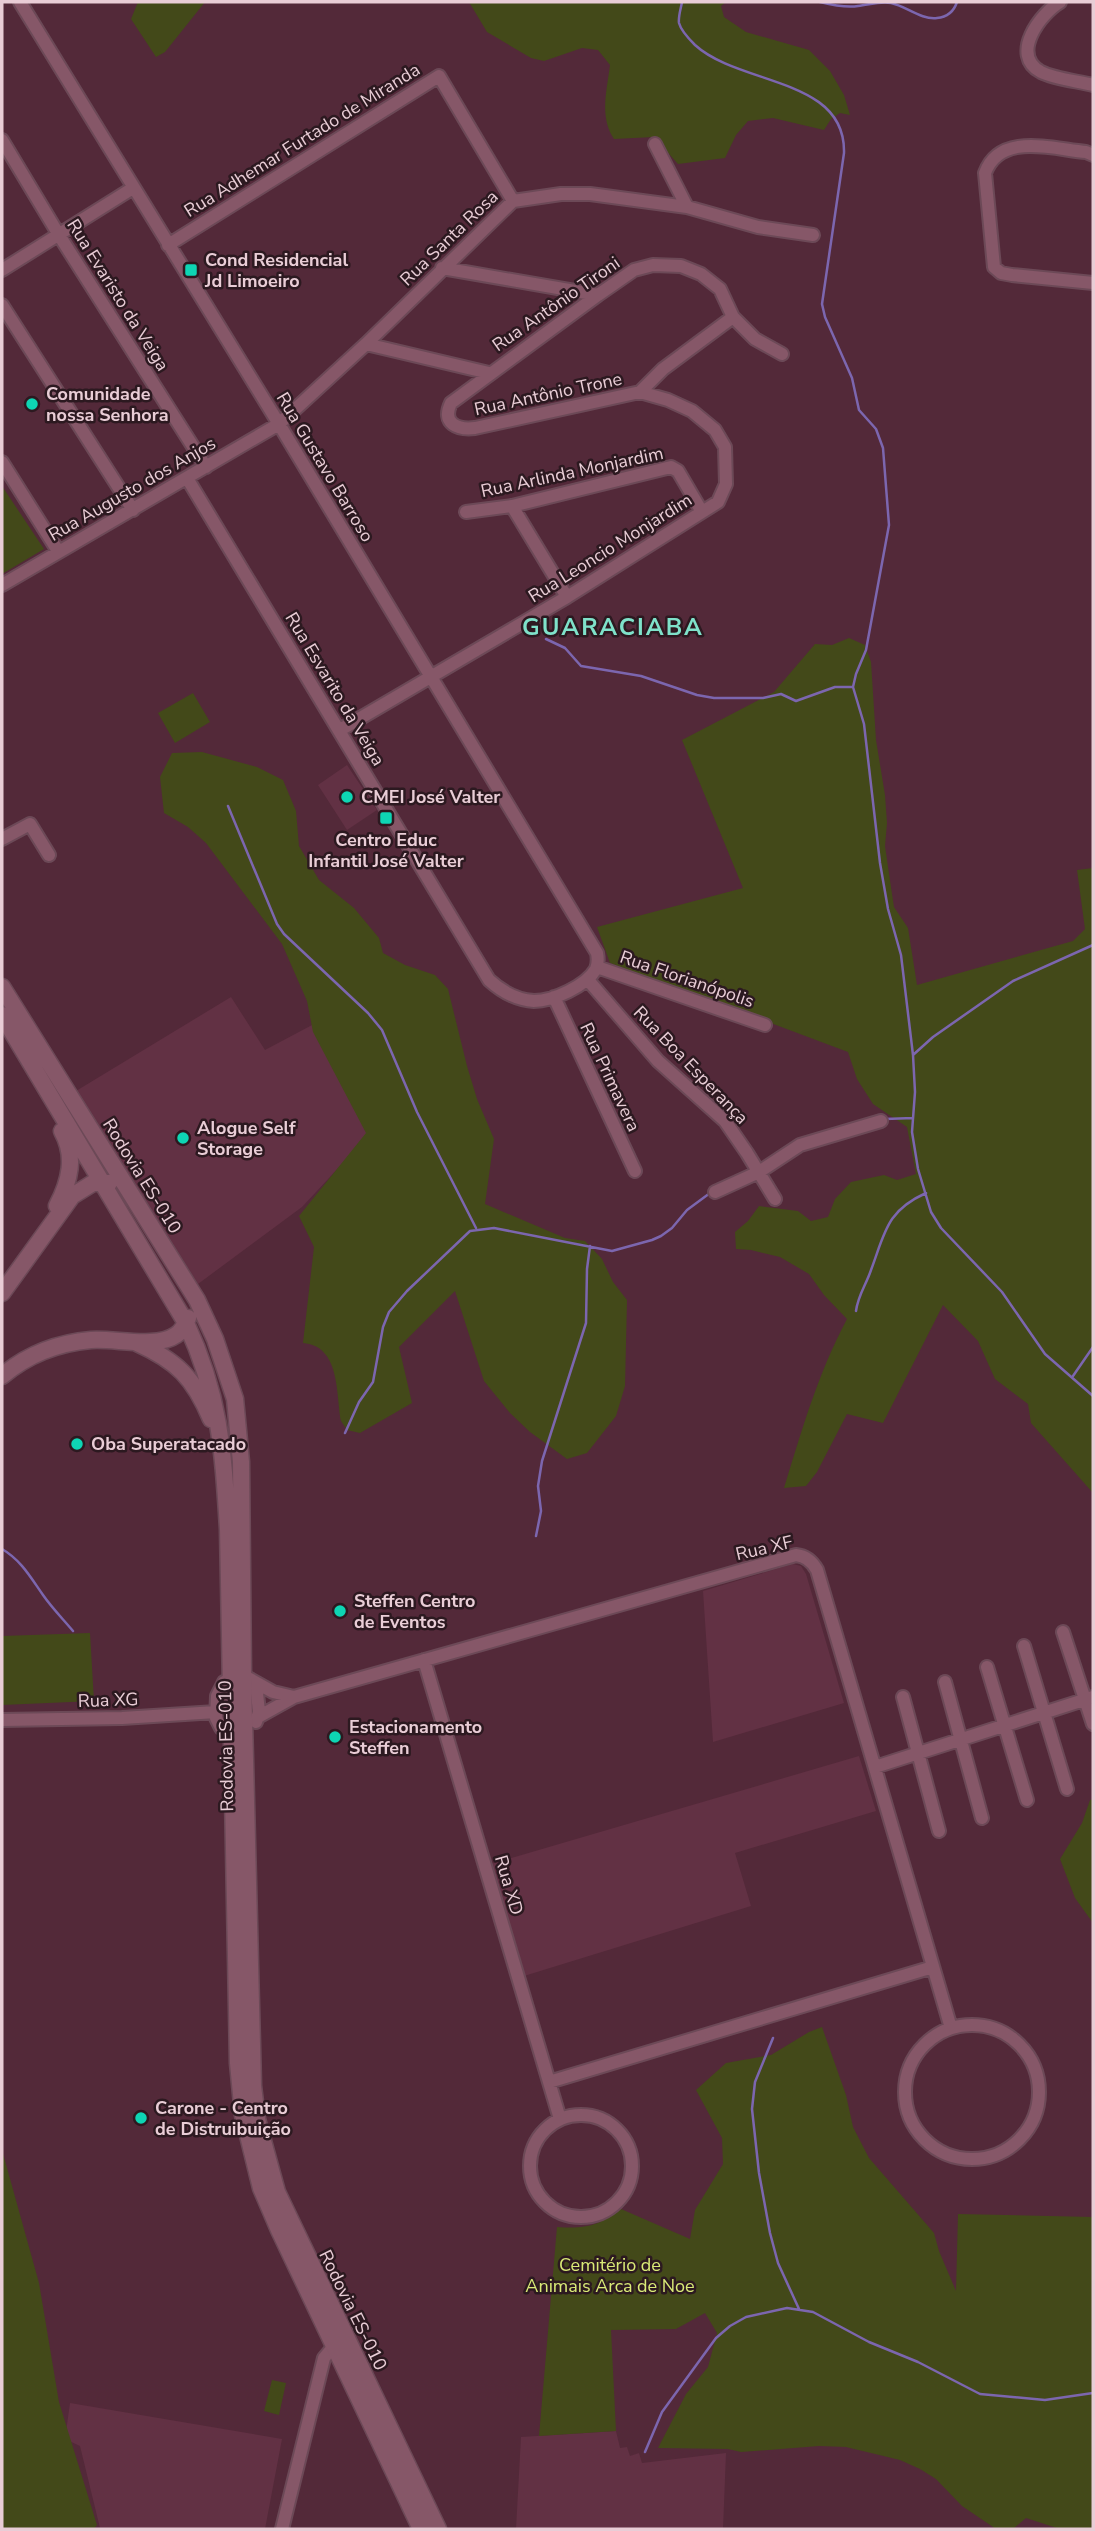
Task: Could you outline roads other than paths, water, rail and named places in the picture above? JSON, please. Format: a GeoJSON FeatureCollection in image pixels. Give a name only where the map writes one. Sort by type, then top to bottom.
{"type":"FeatureCollection","features":[{"type":"Feature","properties":{"kind":"main road","name":"Rodovia ES-010"},"geometry":{"type":"LineString","coordinates":[[2,987],[197,1300],[227,1371],[235,1399],[240,1435],[243,1680],[238,1732],[238,2063],[243,2115],[261,2188],[279,2230],[421,2529]]}},
{"type":"Feature","properties":{"kind":"main road","name":"Rodovia ES-010"},"geometry":{"type":"LineString","coordinates":[[2,1015],[186,1322],[198,1348],[219,1419],[223,1446],[243,1680]]}},
{"type":"Feature","properties":{"kind":"main road"},"geometry":{"type":"LineString","coordinates":[[34,1067],[37,1088],[68,1141],[71,1158],[63,1195],[44,1233]]}},
{"type":"Feature","properties":{"kind":"main road"},"geometry":{"type":"LineString","coordinates":[[2,1293],[72,1196],[85,1186],[102,1182],[130,1193]]}},
{"type":"Feature","properties":{"kind":"main road"},"geometry":{"type":"LineString","coordinates":[[2,1376],[33,1355],[63,1345],[106,1339],[135,1342],[168,1339],[183,1329],[197,1300]]}},
{"type":"Feature","properties":{"kind":"main road"},"geometry":{"type":"LineString","coordinates":[[135,1342],[162,1354],[183,1370],[198,1389],[211,1420],[220,1516],[228,1529]]}},
{"type":"Feature","properties":{"kind":"main road","name":"Rodovia ES-010"},"geometry":{"type":"LineString","coordinates":[[238,1732],[253,2086],[257,2119],[277,2192],[438,2529]]}},
{"type":"Feature","properties":{"kind":"street","name":"Rua Gustavo Barroso"},"geometry":{"type":"LineString","coordinates":[[20,2],[279,424],[597,953],[597,967]]}},
{"type":"Feature","properties":{"kind":"street"},"geometry":{"type":"LineString","coordinates":[[1060,2],[1037,22],[1027,45],[1029,58],[1034,67],[1042,73],[1093,85]]}},
{"type":"Feature","properties":{"kind":"street","name":"Rua Adhemar Furtado de Miranda"},"geometry":{"type":"LineString","coordinates":[[168,245],[372,115],[439,76],[513,201]]}},
{"type":"Feature","properties":{"kind":"street","name":"Rua Evaristo da Veiga"},"geometry":{"type":"LineString","coordinates":[[2,140],[206,467]]}},
{"type":"Feature","properties":{"kind":"street"},"geometry":{"type":"LineString","coordinates":[[655,144],[687,207]]}},
{"type":"Feature","properties":{"kind":"street"},"geometry":{"type":"LineString","coordinates":[[1093,155],[1086,152],[1020,146],[1004,149],[996,155],[989,162],[985,173],[995,267],[1000,273],[1093,283]]}},
{"type":"Feature","properties":{"kind":"street"},"geometry":{"type":"LineString","coordinates":[[2,270],[134,188]]}},
{"type":"Feature","properties":{"kind":"street","name":"Rua Santa Rosa"},"geometry":{"type":"LineString","coordinates":[[279,424],[366,344],[513,201],[561,194],[590,194],[687,207],[758,227],[813,235]]}},
{"type":"Feature","properties":{"kind":"street","name":"Rua Antônio Tironi"},"geometry":{"type":"LineString","coordinates":[[451,403],[634,270],[653,265],[681,266],[701,274],[720,289],[733,317],[755,339],[782,354]]}},
{"type":"Feature","properties":{"kind":"street"},"geometry":{"type":"LineString","coordinates":[[442,268],[598,295]]}},
{"type":"Feature","properties":{"kind":"street"},"geometry":{"type":"LineString","coordinates":[[2,305],[133,510]]}},
{"type":"Feature","properties":{"kind":"street"},"geometry":{"type":"LineString","coordinates":[[640,392],[663,369],[733,317]]}},
{"type":"Feature","properties":{"kind":"street"},"geometry":{"type":"LineString","coordinates":[[366,344],[489,373]]}},
{"type":"Feature","properties":{"kind":"street","name":"Rua Antônio Trone"},"geometry":{"type":"LineString","coordinates":[[451,403],[447,411],[448,418],[461,429],[640,392],[692,411],[715,430],[725,447],[726,484],[718,502]]}},
{"type":"Feature","properties":{"kind":"street","name":"Rua Augusto dos Anjos"},"geometry":{"type":"LineString","coordinates":[[2,585],[279,424]]}},
{"type":"Feature","properties":{"kind":"street"},"geometry":{"type":"LineString","coordinates":[[2,462],[58,551]]}},
{"type":"Feature","properties":{"kind":"street","name":"Rua Arlinda Monjardim"},"geometry":{"type":"LineString","coordinates":[[466,512],[512,506],[671,467],[678,471],[702,512]]}},
{"type":"Feature","properties":{"kind":"street","name":"Rua Esvarito da Veiga"},"geometry":{"type":"LineString","coordinates":[[187,478],[489,980],[507,993],[536,1001],[554,997],[588,980],[597,967]]}},
{"type":"Feature","properties":{"kind":"street","name":"Rua Leoncio Monjardim"},"geometry":{"type":"LineString","coordinates":[[340,730],[567,597],[718,502]]}},
{"type":"Feature","properties":{"kind":"street"},"geometry":{"type":"LineString","coordinates":[[512,506],[567,597]]}},
{"type":"Feature","properties":{"kind":"street"},"geometry":{"type":"LineString","coordinates":[[2,839],[30,824],[49,855]]}},
{"type":"Feature","properties":{"kind":"street","name":"Rua Florianópolis"},"geometry":{"type":"LineString","coordinates":[[597,967],[765,1025]]}},
{"type":"Feature","properties":{"kind":"street","name":"Rua Boa Esperança"},"geometry":{"type":"LineString","coordinates":[[588,980],[658,1061],[708,1104],[741,1144],[775,1199]]}},
{"type":"Feature","properties":{"kind":"street","name":"Rua Primavera"},"geometry":{"type":"LineString","coordinates":[[554,997],[635,1171]]}},
{"type":"Feature","properties":{"kind":"street"},"geometry":{"type":"LineString","coordinates":[[715,1192],[760,1172],[800,1145],[881,1121]]}},
{"type":"Feature","properties":{"kind":"street","name":"Rua XF"},"geometry":{"type":"LineString","coordinates":[[238,1732],[253,1726],[258,1717],[294,1697],[796,1555],[803,1556],[813,1563],[817,1570],[951,2028]]}},
{"type":"Feature","properties":{"kind":"street"},"geometry":{"type":"LineString","coordinates":[[1063,1632],[1089,1698],[1093,1724]]}},
{"type":"Feature","properties":{"kind":"street"},"geometry":{"type":"LineString","coordinates":[[1024,1646],[1068,1789]]}},
{"type":"Feature","properties":{"kind":"street","name":"Rua XD"},"geometry":{"type":"LineString","coordinates":[[424,1660],[560,2119]]}},
{"type":"Feature","properties":{"kind":"street"},"geometry":{"type":"LineString","coordinates":[[987,1667],[1027,1800]]}},
{"type":"Feature","properties":{"kind":"street"},"geometry":{"type":"LineString","coordinates":[[238,1732],[222,1728],[218,1724],[216,1712],[220,1689],[243,1680],[294,1697]]}},
{"type":"Feature","properties":{"kind":"street"},"geometry":{"type":"LineString","coordinates":[[243,1680],[258,1717]]}},
{"type":"Feature","properties":{"kind":"street"},"geometry":{"type":"LineString","coordinates":[[944,1682],[982,1818]]}},
{"type":"Feature","properties":{"kind":"street"},"geometry":{"type":"LineString","coordinates":[[903,1697],[939,1830]]}},
{"type":"Feature","properties":{"kind":"street"},"geometry":{"type":"LineString","coordinates":[[875,1767],[1089,1698]]}},
{"type":"Feature","properties":{"kind":"street","name":"Rua XG"},"geometry":{"type":"LineString","coordinates":[[2,1720],[122,1718],[216,1712]]}},
{"type":"Feature","properties":{"kind":"street"},"geometry":{"type":"LineString","coordinates":[[549,2082],[933,1967]]}},
{"type":"Feature","properties":{"kind":"street"},"geometry":{"type":"LineString","coordinates":[[978,2025],[1004,2032],[1019,2043],[1030,2057],[1037,2074],[1040,2093],[1037,2111],[1018,2142],[1003,2152],[985,2158],[967,2159],[949,2155],[920,2134],[911,2118],[906,2091],[911,2064],[928,2042],[951,2028],[978,2025]]}},
{"type":"Feature","properties":{"kind":"street"},"geometry":{"type":"LineString","coordinates":[[582,2114],[604,2120],[621,2135],[631,2156],[630,2179],[620,2199],[602,2213],[579,2217],[557,2212],[540,2197],[530,2176],[531,2153],[541,2133],[560,2119],[582,2114]]}},
{"type":"Feature","properties":{"kind":"street"},"geometry":{"type":"LineString","coordinates":[[282,2529],[324,2358],[334,2346]]}},
{"type":"Feature","properties":{"kind":"waterway"},"geometry":{"type":"LineString","coordinates":[[682,2],[679,23],[695,45],[714,58],[810,96],[828,110],[840,128],[844,153],[822,304],[825,317],[852,378],[859,410],[876,429],[883,448],[889,525],[866,650],[853,687],[864,724],[888,909],[901,955],[913,1055],[915,1092],[912,1132],[918,1169],[931,1212],[941,1228],[1002,1292],[1045,1354],[1093,1396]]}},
{"type":"Feature","properties":{"kind":"waterway"},"geometry":{"type":"LineString","coordinates":[[820,2],[849,7],[891,3],[931,18],[947,15],[957,2]]}},
{"type":"Feature","properties":{"kind":"waterway"},"geometry":{"type":"LineString","coordinates":[[546,639],[565,648],[581,666],[641,676],[714,698],[763,698],[781,694],[796,701],[835,687],[853,687]]}},
{"type":"Feature","properties":{"kind":"waterway"},"geometry":{"type":"LineString","coordinates":[[228,806],[277,924],[382,1030],[417,1112],[476,1228]]}},
{"type":"Feature","properties":{"kind":"waterway"},"geometry":{"type":"LineString","coordinates":[[913,1055],[933,1037],[1013,981],[1093,945]]}},
{"type":"Feature","properties":{"kind":"waterway"},"geometry":{"type":"LineString","coordinates":[[885,1119],[913,1118]]}},
{"type":"Feature","properties":{"kind":"waterway"},"geometry":{"type":"LineString","coordinates":[[345,1433],[359,1402],[373,1382],[383,1327],[389,1312],[407,1291],[470,1231],[494,1228],[612,1251],[661,1236],[672,1228],[687,1210],[710,1193]]}},
{"type":"Feature","properties":{"kind":"waterway"},"geometry":{"type":"LineString","coordinates":[[856,1311],[889,1224],[903,1207],[926,1193]]}},
{"type":"Feature","properties":{"kind":"waterway"},"geometry":{"type":"LineString","coordinates":[[536,1536],[541,1511],[538,1486],[542,1461],[586,1323],[590,1246]]}},
{"type":"Feature","properties":{"kind":"waterway"},"geometry":{"type":"LineString","coordinates":[[1073,1376],[1093,1347]]}},
{"type":"Feature","properties":{"kind":"waterway"},"geometry":{"type":"LineString","coordinates":[[2,1549],[20,1564],[73,1631]]}},
{"type":"Feature","properties":{"kind":"waterway"},"geometry":{"type":"LineString","coordinates":[[773,2038],[755,2082],[752,2109],[759,2173],[770,2233],[778,2263],[799,2309]]}},
{"type":"Feature","properties":{"kind":"waterway"},"geometry":{"type":"LineString","coordinates":[[645,2452],[662,2412],[716,2338],[746,2317],[787,2308],[813,2312],[869,2342],[918,2362],[980,2394],[1045,2400],[1093,2393]]}},
{"type":"Feature","properties":{"kind":"place","name":"Cond Residencial Jd Limoeiro"},"geometry":{"type":"Point","coordinates":[191,270]}},
{"type":"Feature","properties":{"kind":"place","name":"Comunidade nossa Senhora"},"geometry":{"type":"Point","coordinates":[32,404]}},
{"type":"Feature","properties":{"kind":"place","name":"CMEI José Valter"},"geometry":{"type":"Point","coordinates":[347,797]}},
{"type":"Feature","properties":{"kind":"place","name":"Centro Educ Infantil José Valter"},"geometry":{"type":"Point","coordinates":[386,818]}},
{"type":"Feature","properties":{"kind":"place","name":"Alogue Self Storage"},"geometry":{"type":"Point","coordinates":[183,1138]}},
{"type":"Feature","properties":{"kind":"place","name":"Oba Superatacado"},"geometry":{"type":"Point","coordinates":[77,1444]}},
{"type":"Feature","properties":{"kind":"place","name":"Steffen Centro de Eventos"},"geometry":{"type":"Point","coordinates":[340,1611]}},
{"type":"Feature","properties":{"kind":"place","name":"Estacionamento Steffen"},"geometry":{"type":"Point","coordinates":[335,1737]}},
{"type":"Feature","properties":{"kind":"place","name":"Carone - Centro de Distruibuição"},"geometry":{"type":"Point","coordinates":[141,2118]}},
{"type":"Feature","properties":{"kind":"district","name":"GUARACIABA"},"geometry":{"type":"Point","coordinates":[613,627]}},
{"type":"Feature","properties":{"kind":"park label","name":"Cemitério de Animais Arca de Noe"},"geometry":{"type":"Point","coordinates":[610,2275]}}]}
